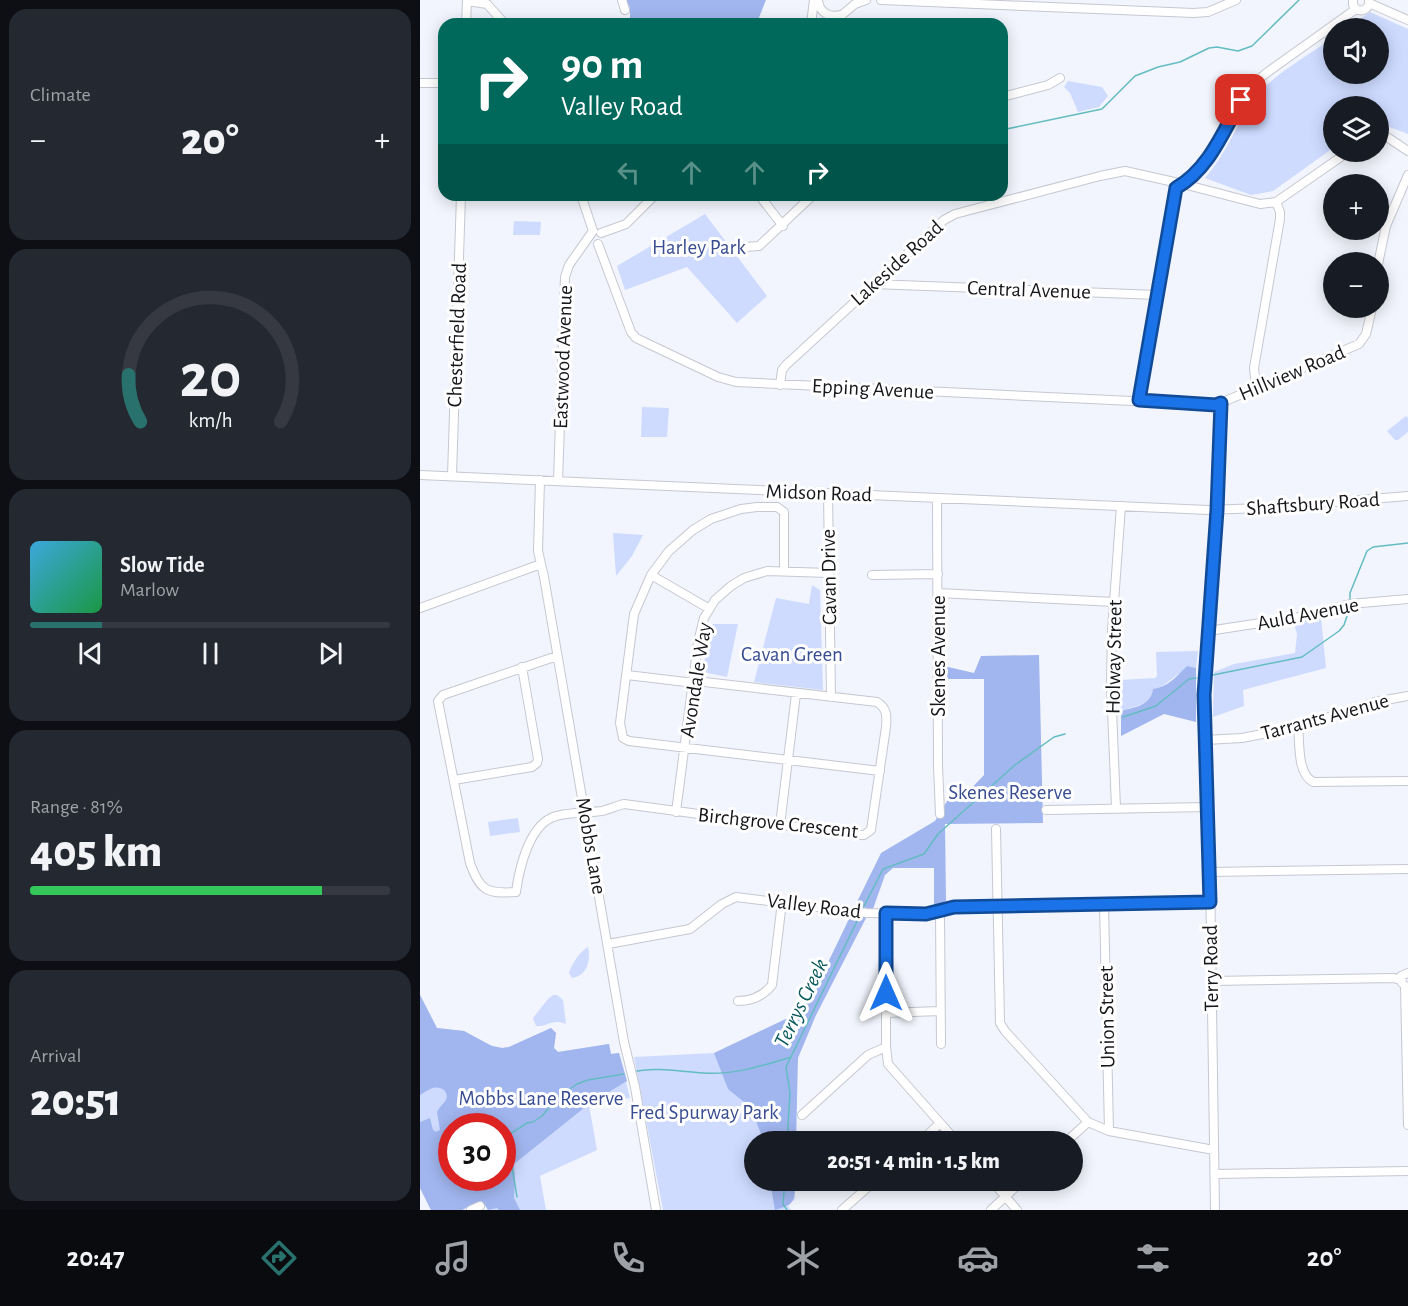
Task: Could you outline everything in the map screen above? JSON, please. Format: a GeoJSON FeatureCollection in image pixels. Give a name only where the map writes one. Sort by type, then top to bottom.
{"type":"FeatureCollection","features":[{"type":"Feature","properties":{"kind":"street"},"geometry":{"type":"LineString","coordinates":[[466,18],[467,0],[482,2],[492,7],[500,18]]}},
{"type":"Feature","properties":{"kind":"street"},"geometry":{"type":"LineString","coordinates":[[492,7],[498,0]]}},
{"type":"Feature","properties":{"kind":"street"},"geometry":{"type":"LineString","coordinates":[[622,0],[625,10]]}},
{"type":"Feature","properties":{"kind":"street"},"geometry":{"type":"LineString","coordinates":[[816,0],[821,10],[830,15],[839,16],[844,13]]}},
{"type":"Feature","properties":{"kind":"street"},"geometry":{"type":"LineString","coordinates":[[812,18],[816,0]]}},
{"type":"Feature","properties":{"kind":"street"},"geometry":{"type":"LineString","coordinates":[[838,18],[855,4],[866,0]]}},
{"type":"Feature","properties":{"kind":"street"},"geometry":{"type":"LineString","coordinates":[[881,0],[1201,13],[1236,0]]}},
{"type":"Feature","properties":{"kind":"street"},"geometry":{"type":"LineString","coordinates":[[1353,0],[1356,9]]}},
{"type":"Feature","properties":{"kind":"street"},"geometry":{"type":"LineString","coordinates":[[1139,400],[1176,188],[1190,180],[1205,163],[1251,86],[1271,69],[1356,9],[1363,10],[1369,2],[1408,20]]}},
{"type":"Feature","properties":{"kind":"street"},"geometry":{"type":"LineString","coordinates":[[1008,95],[1048,85],[1060,78]]}},
{"type":"Feature","properties":{"kind":"street"},"geometry":{"type":"LineString","coordinates":[[420,83],[438,83]]}},
{"type":"Feature","properties":{"kind":"street"},"geometry":{"type":"LineString","coordinates":[[1389,138],[1408,151]]}},
{"type":"Feature","properties":{"kind":"street"},"geometry":{"type":"LineString","coordinates":[[1256,388],[1254,368],[1280,219],[1276,202],[1334,162]]}},
{"type":"Feature","properties":{"kind":"street","name":"Lakeside Road"},"geometry":{"type":"LineString","coordinates":[[1008,200],[1118,171],[1133,172],[1260,204],[1276,202]]}},
{"type":"Feature","properties":{"kind":"street"},"geometry":{"type":"LineString","coordinates":[[1381,252],[1386,226],[1408,175]]}},
{"type":"Feature","properties":{"kind":"street","name":"Chesterfield Road"},"geometry":{"type":"LineString","coordinates":[[452,476],[461,201]]}},
{"type":"Feature","properties":{"kind":"street"},"geometry":{"type":"LineString","coordinates":[[584,201],[597,232],[602,239],[598,244],[589,240],[590,234],[597,232],[626,224],[649,201]]}},
{"type":"Feature","properties":{"kind":"street"},"geometry":{"type":"LineString","coordinates":[[764,201],[783,226]]}},
{"type":"Feature","properties":{"kind":"street"},"geometry":{"type":"LineString","coordinates":[[731,248],[759,246],[807,201]]}},
{"type":"Feature","properties":{"kind":"street","name":"Lakeside Road"},"geometry":{"type":"LineString","coordinates":[[780,385],[782,370],[786,365],[944,220],[955,214],[1004,201]]}},
{"type":"Feature","properties":{"kind":"street","name":"Eastwood Avenue"},"geometry":{"type":"LineString","coordinates":[[558,481],[565,277],[569,266],[589,240]]}},
{"type":"Feature","properties":{"kind":"street","name":"Epping Avenue"},"geometry":{"type":"LineString","coordinates":[[598,244],[631,333],[636,338],[727,380],[780,385],[1221,403]]}},
{"type":"Feature","properties":{"kind":"street"},"geometry":{"type":"LineString","coordinates":[[887,272],[900,285]]}},
{"type":"Feature","properties":{"kind":"street","name":"Central Avenue"},"geometry":{"type":"LineString","coordinates":[[873,285],[1157,295]]}},
{"type":"Feature","properties":{"kind":"street","name":"Hillview Road"},"geometry":{"type":"LineString","coordinates":[[1221,403],[1359,344],[1366,334],[1370,318]]}},
{"type":"Feature","properties":{"kind":"street","name":"Terry Road"},"geometry":{"type":"LineString","coordinates":[[1215,1210],[1210,872],[1204,695],[1217,510],[1221,403]]}},
{"type":"Feature","properties":{"kind":"street","name":"Midson Road"},"geometry":{"type":"LineString","coordinates":[[420,475],[1217,510]]}},
{"type":"Feature","properties":{"kind":"street","name":"Mobbs Lane"},"geometry":{"type":"LineString","coordinates":[[540,480],[537,540],[624,1042],[635,1087],[656,1210]]}},
{"type":"Feature","properties":{"kind":"street","name":"Cavan Drive"},"geometry":{"type":"LineString","coordinates":[[828,493],[831,697]]}},
{"type":"Feature","properties":{"kind":"street","name":"Shaftsbury Road"},"geometry":{"type":"LineString","coordinates":[[1217,510],[1408,496]]}},
{"type":"Feature","properties":{"kind":"street","name":"Skenes Avenue"},"geometry":{"type":"LineString","coordinates":[[938,498],[940,814]]}},
{"type":"Feature","properties":{"kind":"street","name":"Holway Street"},"geometry":{"type":"LineString","coordinates":[[1116,808],[1111,685],[1120,506]]}},
{"type":"Feature","properties":{"kind":"street"},"geometry":{"type":"LineString","coordinates":[[784,571],[784,512],[777,507],[741,509],[711,519],[693,530],[669,551],[651,575],[634,614],[620,723],[623,738],[628,741],[880,771]]}},
{"type":"Feature","properties":{"kind":"street"},"geometry":{"type":"LineString","coordinates":[[420,609],[541,564]]}},
{"type":"Feature","properties":{"kind":"street","name":"Avondale Way"},"geometry":{"type":"LineString","coordinates":[[676,812],[698,642],[708,608],[722,593],[744,578],[767,571],[829,573]]}},
{"type":"Feature","properties":{"kind":"street"},"geometry":{"type":"LineString","coordinates":[[872,575],[938,574]]}},
{"type":"Feature","properties":{"kind":"street"},"geometry":{"type":"LineString","coordinates":[[651,575],[708,608]]}},
{"type":"Feature","properties":{"kind":"street"},"geometry":{"type":"LineString","coordinates":[[938,593],[1114,602]]}},
{"type":"Feature","properties":{"kind":"street","name":"Auld Avenue"},"geometry":{"type":"LineString","coordinates":[[1208,631],[1306,616],[1350,604],[1408,598]]}},
{"type":"Feature","properties":{"kind":"street"},"geometry":{"type":"LineString","coordinates":[[522,668],[537,764],[532,767],[454,780],[438,701],[443,695],[557,656]]}},
{"type":"Feature","properties":{"kind":"street","name":"Birchgrove Crescent"},"geometry":{"type":"LineString","coordinates":[[454,780],[470,863],[476,881],[487,890],[498,893],[516,892],[518,874],[525,852],[543,824],[551,817],[585,813],[624,804],[864,835],[871,830],[874,824],[886,718],[885,710],[877,702],[627,675]]}},
{"type":"Feature","properties":{"kind":"street"},"geometry":{"type":"LineString","coordinates":[[780,825],[796,694]]}},
{"type":"Feature","properties":{"kind":"street","name":"Tarrants Avenue"},"geometry":{"type":"LineString","coordinates":[[1205,740],[1242,738],[1298,727],[1376,702],[1408,696]]}},
{"type":"Feature","properties":{"kind":"street"},"geometry":{"type":"LineString","coordinates":[[1298,727],[1302,768],[1308,779],[1313,782],[1408,781]]}},
{"type":"Feature","properties":{"kind":"street"},"geometry":{"type":"LineString","coordinates":[[1046,810],[1207,807]]}},
{"type":"Feature","properties":{"kind":"street"},"geometry":{"type":"LineString","coordinates":[[996,829],[1000,1023],[1005,1032],[1088,1122],[1109,1131],[1214,1150]]}},
{"type":"Feature","properties":{"kind":"street"},"geometry":{"type":"LineString","coordinates":[[1210,872],[1408,869]]}},
{"type":"Feature","properties":{"kind":"street","name":"Valley Road"},"geometry":{"type":"LineString","coordinates":[[608,944],[690,929],[722,904],[736,897],[859,912],[926,914],[954,907],[1210,902]]}},
{"type":"Feature","properties":{"kind":"street"},"geometry":{"type":"LineString","coordinates":[[738,1000],[746,1001],[759,996],[767,992],[772,984],[782,902]]}},
{"type":"Feature","properties":{"kind":"street","name":"Union Street"},"geometry":{"type":"LineString","coordinates":[[1104,904],[1109,1131]]}},
{"type":"Feature","properties":{"kind":"street"},"geometry":{"type":"LineString","coordinates":[[940,911],[941,1044]]}},
{"type":"Feature","properties":{"kind":"street"},"geometry":{"type":"LineString","coordinates":[[886,913],[888,1064],[947,1131]]}},
{"type":"Feature","properties":{"kind":"street"},"geometry":{"type":"LineString","coordinates":[[1408,973],[1403,974],[1408,1125]]}},
{"type":"Feature","properties":{"kind":"street"},"geometry":{"type":"LineString","coordinates":[[1212,981],[1394,978],[1404,984]]}},
{"type":"Feature","properties":{"kind":"street"},"geometry":{"type":"LineString","coordinates":[[886,1013],[940,1011]]}},
{"type":"Feature","properties":{"kind":"street"},"geometry":{"type":"LineString","coordinates":[[802,1115],[868,1055],[886,1047]]}},
{"type":"Feature","properties":{"kind":"street"},"geometry":{"type":"LineString","coordinates":[[1078,1131],[1088,1122]]}},
{"type":"Feature","properties":{"kind":"street"},"geometry":{"type":"LineString","coordinates":[[932,1131],[940,1123]]}},
{"type":"Feature","properties":{"kind":"street"},"geometry":{"type":"LineString","coordinates":[[1215,1174],[1408,1171]]}},
{"type":"Feature","properties":{"kind":"street"},"geometry":{"type":"LineString","coordinates":[[842,1210],[864,1191]]}},
{"type":"Feature","properties":{"kind":"street"},"geometry":{"type":"LineString","coordinates":[[1000,1191],[1017,1210]]}},
{"type":"Feature","properties":{"kind":"street"},"geometry":{"type":"LineString","coordinates":[[991,1210],[1011,1191]]}},
{"type":"Feature","properties":{"kind":"green space"},"geometry":{"type":"Polygon","coordinates":[[[625,0],[766,0],[759,18],[630,18],[630,8],[625,0]]]}},
{"type":"Feature","properties":{"kind":"green space"},"geometry":{"type":"Polygon","coordinates":[[[1370,12],[1383,18],[1361,18],[1370,12]]]}},
{"type":"Feature","properties":{"kind":"green space"},"geometry":{"type":"Polygon","coordinates":[[[1389,20],[1408,29],[1408,134],[1389,127],[1389,96],[1323,96],[1323,155],[1273,191],[1251,195],[1205,178],[1219,159],[1255,98],[1271,82],[1323,44],[1323,84],[1389,84],[1389,20]]]}},
{"type":"Feature","properties":{"kind":"green space"},"geometry":{"type":"Polygon","coordinates":[[[1068,81],[1102,87],[1108,96],[1099,107],[1078,112],[1070,93],[1064,87],[1068,81]]]}},
{"type":"Feature","properties":{"kind":"green space","name":"Harley Park"},"geometry":{"type":"Polygon","coordinates":[[[705,214],[767,296],[737,323],[687,267],[625,290],[617,266],[705,214]]]}},
{"type":"Feature","properties":{"kind":"green space"},"geometry":{"type":"Polygon","coordinates":[[[514,221],[541,222],[540,235],[513,235],[514,221]]]}},
{"type":"Feature","properties":{"kind":"green space"},"geometry":{"type":"Polygon","coordinates":[[[642,407],[669,408],[667,437],[641,437],[642,407]]]}},
{"type":"Feature","properties":{"kind":"green space"},"geometry":{"type":"Polygon","coordinates":[[[1406,416],[1408,432],[1395,440],[1387,431],[1406,416]]]}},
{"type":"Feature","properties":{"kind":"green space"},"geometry":{"type":"Polygon","coordinates":[[[613,533],[643,535],[632,556],[616,576],[613,533]]]}},
{"type":"Feature","properties":{"kind":"green space","name":"Cavan Green"},"geometry":{"type":"Polygon","coordinates":[[[812,585],[820,590],[823,690],[754,682],[776,598],[809,604],[812,585]]]}},
{"type":"Feature","properties":{"kind":"green space"},"geometry":{"type":"Polygon","coordinates":[[[1321,617],[1326,668],[1243,690],[1244,706],[1213,717],[1214,672],[1234,664],[1295,653],[1297,634],[1294,624],[1321,617]]]}},
{"type":"Feature","properties":{"kind":"green space"},"geometry":{"type":"Polygon","coordinates":[[[711,624],[738,624],[727,677],[703,672],[711,624]]]}},
{"type":"Feature","properties":{"kind":"green space"},"geometry":{"type":"Polygon","coordinates":[[[1198,651],[1196,668],[1191,667],[1177,675],[1146,703],[1121,711],[1120,680],[1155,678],[1157,676],[1156,652],[1198,651]]]}},
{"type":"Feature","properties":{"kind":"green space","name":"Skenes Reserve"},"geometry":{"type":"Polygon","coordinates":[[[1039,655],[1043,823],[945,824],[946,901],[934,906],[934,868],[893,868],[885,875],[873,909],[855,906],[881,853],[935,821],[949,798],[962,798],[984,775],[984,679],[943,679],[944,666],[974,673],[981,656],[1039,655]]]}},
{"type":"Feature","properties":{"kind":"green space"},"geometry":{"type":"Polygon","coordinates":[[[1187,666],[1196,668],[1196,722],[1164,714],[1121,736],[1121,711],[1145,702],[1152,695],[1153,689],[1168,684],[1187,666]]]}},
{"type":"Feature","properties":{"kind":"green space"},"geometry":{"type":"Polygon","coordinates":[[[518,818],[520,832],[490,836],[488,822],[518,818]]]}},
{"type":"Feature","properties":{"kind":"green space","name":"Fred Spurway Park"},"geometry":{"type":"Polygon","coordinates":[[[851,914],[867,916],[816,1015],[797,1058],[796,1131],[744,1131],[744,1191],[795,1191],[795,1199],[788,1206],[791,1210],[663,1210],[634,1057],[714,1053],[785,1021],[807,1000],[832,958],[851,914]]]}},
{"type":"Feature","properties":{"kind":"green space"},"geometry":{"type":"Polygon","coordinates":[[[851,915],[867,916],[816,1015],[798,1058],[796,1131],[760,1131],[750,1107],[728,1089],[714,1053],[794,1015],[817,985],[851,915]]]}},
{"type":"Feature","properties":{"kind":"green space"},"geometry":{"type":"Polygon","coordinates":[[[588,947],[587,967],[577,977],[572,978],[569,973],[572,966],[588,947]]]}},
{"type":"Feature","properties":{"kind":"green space","name":"Mobbs Lane Reserve"},"geometry":{"type":"Polygon","coordinates":[[[420,995],[437,1028],[464,1031],[488,1045],[509,1047],[551,1028],[556,1033],[554,1048],[558,1052],[609,1044],[611,1054],[619,1053],[630,1098],[589,1105],[597,1150],[540,1176],[546,1210],[488,1210],[480,1201],[462,1210],[431,1210],[420,1188],[420,995]]]}},
{"type":"Feature","properties":{"kind":"green space","name":"Mobbs Lane Reserve"},"geometry":{"type":"Polygon","coordinates":[[[420,995],[437,1028],[464,1031],[492,1046],[509,1047],[551,1028],[556,1033],[554,1048],[558,1052],[609,1044],[611,1054],[619,1053],[627,1081],[589,1104],[516,1162],[516,1113],[438,1113],[438,1118],[437,1112],[447,1096],[444,1090],[432,1088],[420,1095],[420,995]]]}},
{"type":"Feature","properties":{"kind":"green space"},"geometry":{"type":"Polygon","coordinates":[[[553,995],[563,1000],[566,1024],[554,1022],[536,1026],[533,1018],[553,995]]]}},
{"type":"Feature","properties":{"kind":"green space","name":"Mobbs Lane Reserve"},"geometry":{"type":"Polygon","coordinates":[[[430,1118],[433,1130],[438,1131],[438,1191],[514,1191],[514,1198],[520,1210],[499,1210],[497,1208],[488,1210],[480,1201],[462,1210],[431,1210],[420,1188],[420,1122],[430,1118]]]}},
{"type":"Feature","properties":{"kind":"green space"},"geometry":{"type":"Polygon","coordinates":[[[772,1191],[795,1191],[790,1204],[775,1210],[772,1191]]]}},
{"type":"Feature","properties":{"kind":"waterway"},"geometry":{"type":"LineString","coordinates":[[1008,129],[1102,109],[1135,76],[1180,62],[1209,48],[1217,47],[1238,51],[1252,46],[1299,0]]}},
{"type":"Feature","properties":{"kind":"waterway","name":"Terrys Creek"},"geometry":{"type":"LineString","coordinates":[[1350,601],[1350,593],[1367,551],[1373,547],[1408,543]]}},
{"type":"Feature","properties":{"kind":"waterway","name":"Terrys Creek"},"geometry":{"type":"LineString","coordinates":[[1213,675],[1302,657],[1339,631],[1344,625],[1350,607]]}},
{"type":"Feature","properties":{"kind":"waterway","name":"Terrys Creek"},"geometry":{"type":"LineString","coordinates":[[1123,717],[1156,706],[1189,679],[1196,678]]}},
{"type":"Feature","properties":{"kind":"waterway","name":"Terrys Creek"},"geometry":{"type":"LineString","coordinates":[[863,908],[883,869],[924,854],[938,834],[1015,765],[1054,737],[1065,734]]}},
{"type":"Feature","properties":{"kind":"waterway","name":"Terrys Creek"},"geometry":{"type":"LineString","coordinates":[[788,1131],[790,1093],[786,1067],[859,917]]}},
{"type":"Feature","properties":{"kind":"waterway"},"geometry":{"type":"LineString","coordinates":[[637,1071],[726,1073],[759,1067],[791,1057]]}},
{"type":"Feature","properties":{"kind":"waterway"},"geometry":{"type":"LineString","coordinates":[[517,1197],[507,1136],[542,1116],[557,1098],[577,1084],[624,1074]]}},
{"type":"Feature","properties":{"kind":"waterway","name":"Terrys Creek"},"geometry":{"type":"LineString","coordinates":[[784,1191],[783,1204],[787,1210]]}},
{"type":"Feature","properties":{"kind":"route"},"geometry":{"type":"LineString","coordinates":[[886,993],[886,913],[926,914],[954,907],[1210,902],[1204,695],[1217,510],[1221,403],[1216,405],[1139,400],[1176,188],[1190,180],[1205,163],[1241,100]]}}]}
